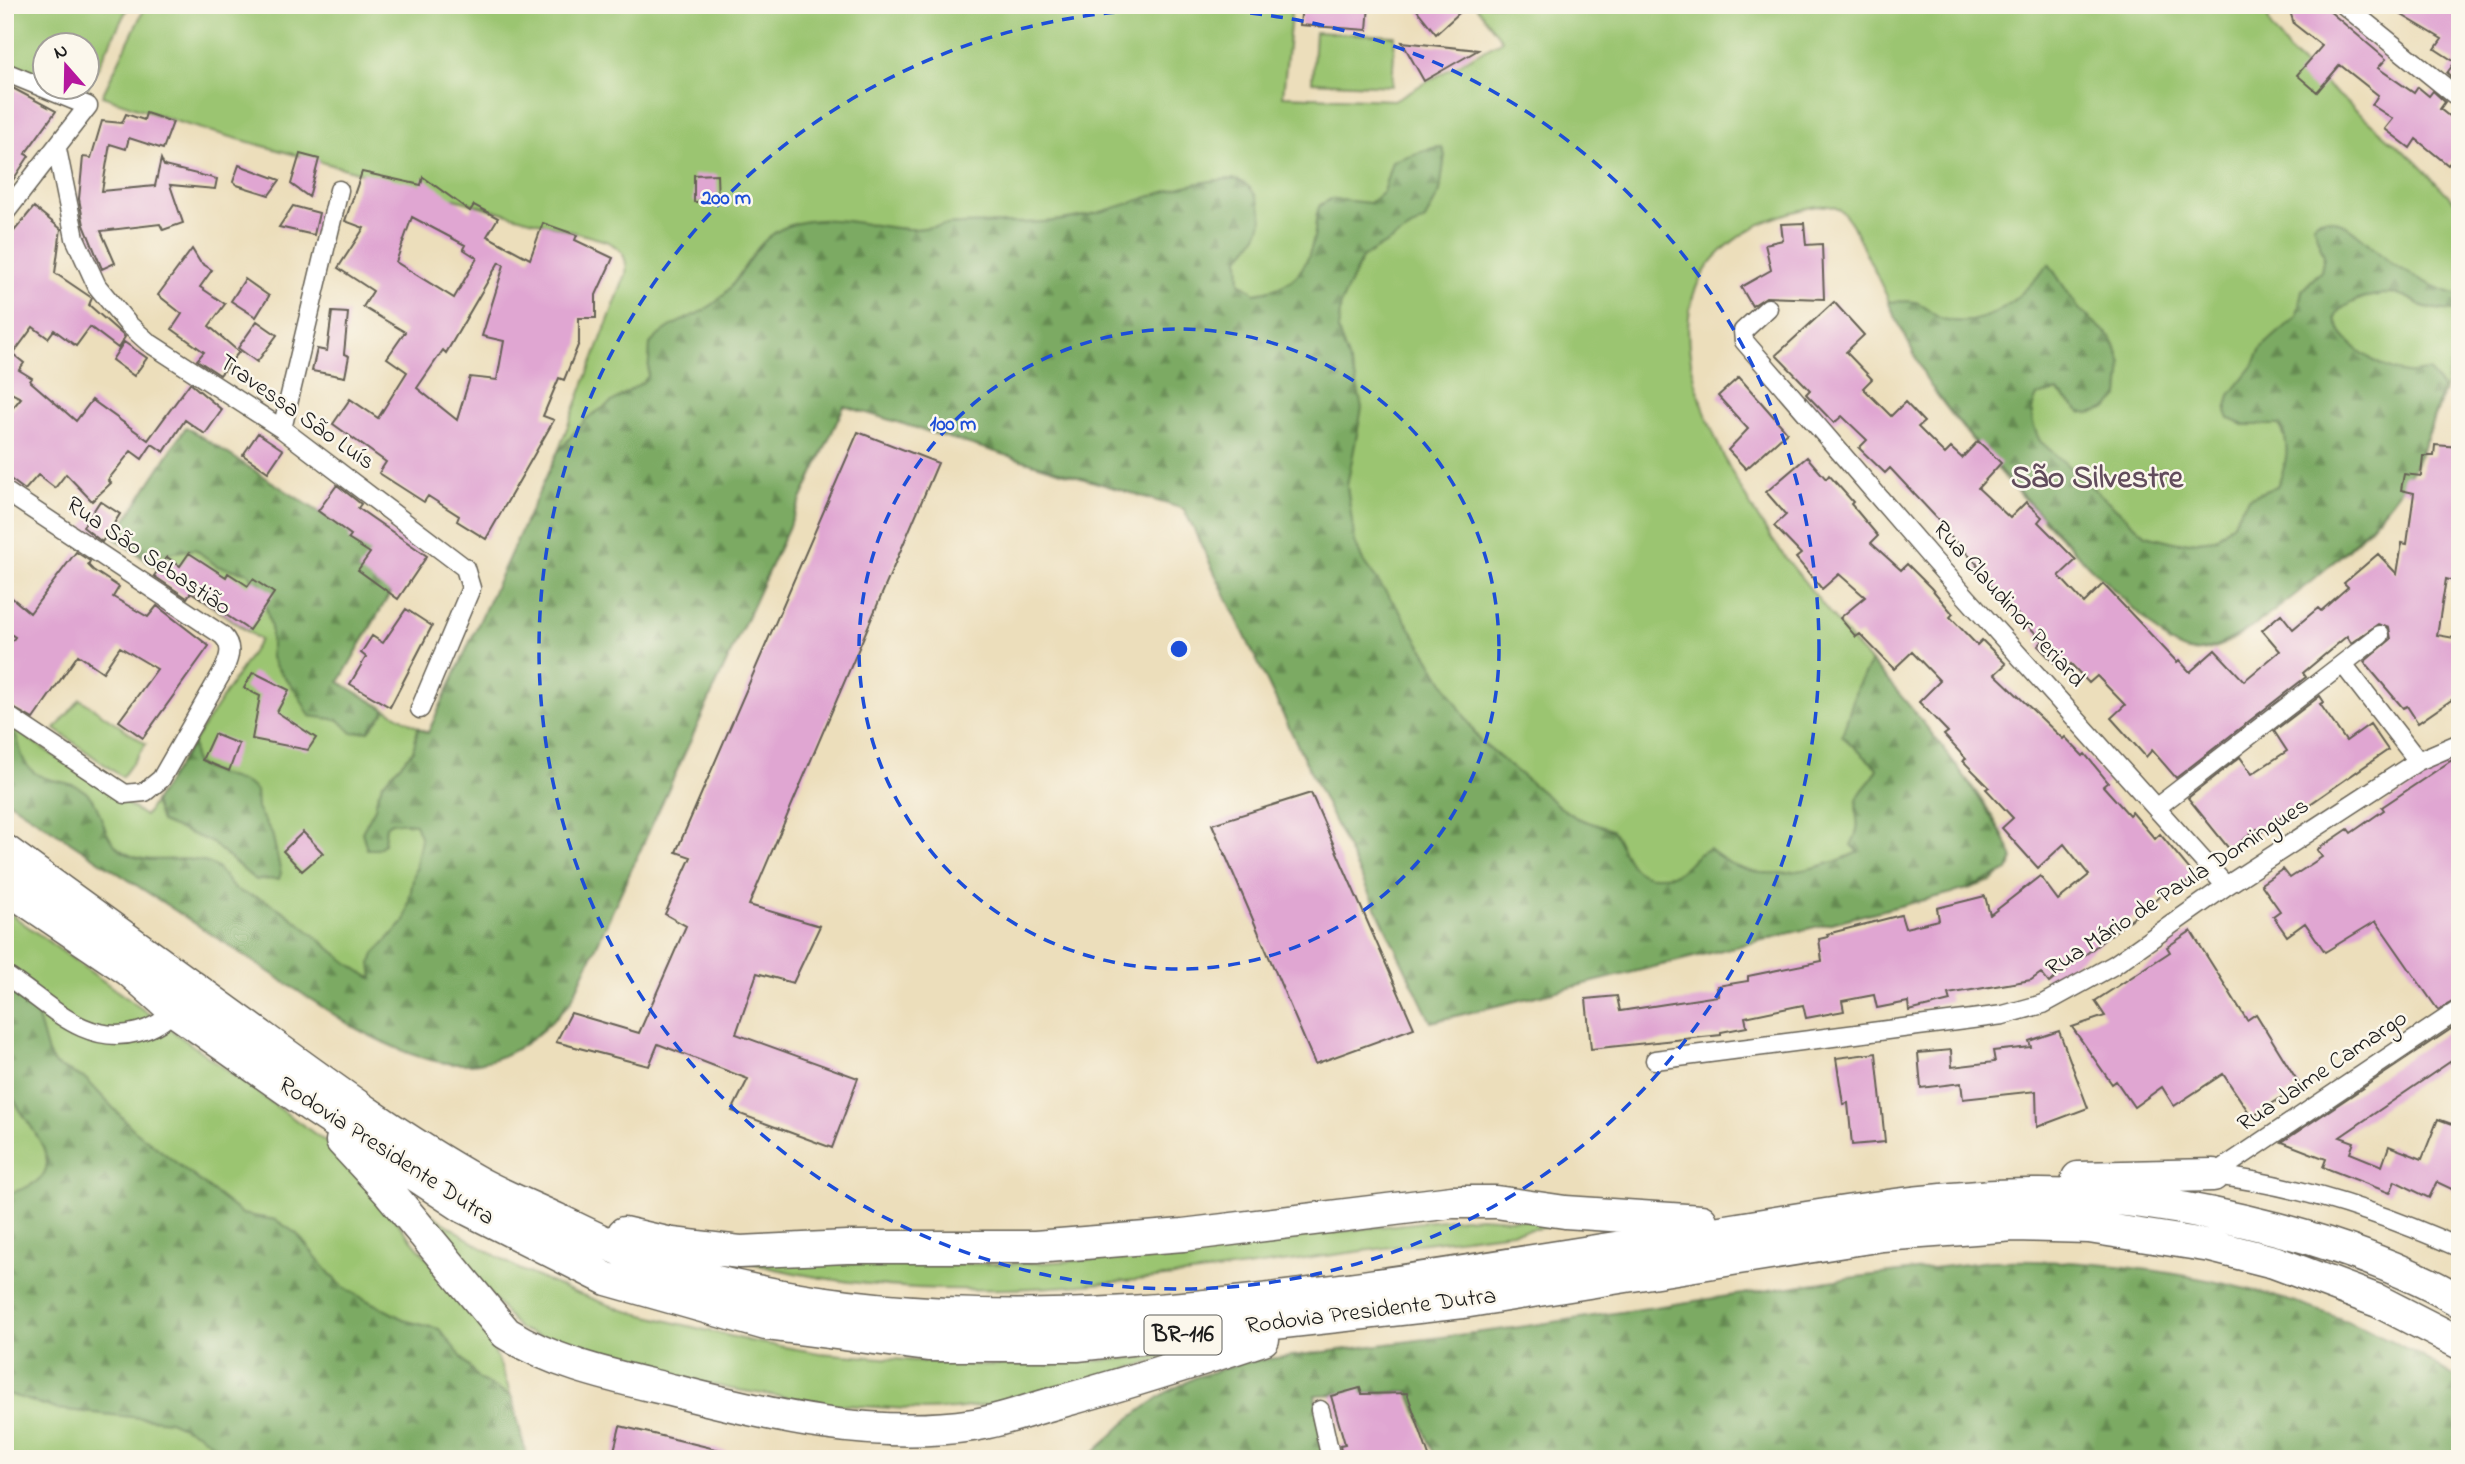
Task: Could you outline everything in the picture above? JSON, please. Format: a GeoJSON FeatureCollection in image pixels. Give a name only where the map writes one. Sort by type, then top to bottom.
{"type":"FeatureCollection","features":[{"type":"Feature","properties":{"kind":"highway","name":"Rodovia Presidente Dutra"},"geometry":{"type":"LineString","coordinates":[[5,851],[346,1098],[483,1185],[618,1249],[689,1275],[841,1307],[916,1313],[1075,1314],[1301,1294],[1830,1214],[1983,1197],[2066,1196],[2134,1200],[2189,1209],[2320,1240],[2385,1265],[2460,1301]]}},
{"type":"Feature","properties":{"kind":"highway","name":"Rodovia Presidente Dutra"},"geometry":{"type":"LineString","coordinates":[[5,886],[129,970],[174,1010],[311,1107],[464,1207],[607,1279],[766,1324],[928,1345],[1017,1346],[1137,1340],[1463,1302],[1882,1235],[2014,1225],[2089,1227],[2236,1252],[2274,1262],[2378,1301],[2460,1343]]}},
{"type":"Feature","properties":{"kind":"highway"},"geometry":{"type":"LineString","coordinates":[[311,1107],[390,1193],[506,1333],[526,1346],[561,1360],[659,1387],[820,1424],[903,1429],[974,1425],[1169,1370],[1326,1318]]}},
{"type":"Feature","properties":{"kind":"highway"},"geometry":{"type":"LineString","coordinates":[[1830,1214],[1976,1186],[2047,1179],[2213,1175]]}},
{"type":"Feature","properties":{"kind":"highway"},"geometry":{"type":"LineString","coordinates":[[541,1213],[672,1244],[740,1252],[1107,1243],[1452,1202],[1496,1202],[1564,1212],[1762,1225]]}},
{"type":"Feature","properties":{"kind":"street"},"geometry":{"type":"LineString","coordinates":[[2344,5],[2460,99]]}},
{"type":"Feature","properties":{"kind":"street"},"geometry":{"type":"LineString","coordinates":[[5,72],[88,106],[5,213]]}},
{"type":"Feature","properties":{"kind":"street","name":"Travessa São Luís"},"geometry":{"type":"LineString","coordinates":[[57,149],[75,238],[97,286],[111,306],[148,342],[282,429],[460,562],[467,571],[470,591],[420,709]]}},
{"type":"Feature","properties":{"kind":"street"},"geometry":{"type":"LineString","coordinates":[[282,429],[339,190]]}},
{"type":"Feature","properties":{"kind":"street","name":"Rua Claudinor Periard"},"geometry":{"type":"LineString","coordinates":[[1768,309],[1742,336],[1756,356],[1934,561],[2226,886]]}},
{"type":"Feature","properties":{"kind":"street","name":"Rua São Sebastião"},"geometry":{"type":"LineString","coordinates":[[5,491],[222,635],[229,643],[227,663],[161,779],[153,787],[139,793],[125,794],[5,715]]}},
{"type":"Feature","properties":{"kind":"street"},"geometry":{"type":"LineString","coordinates":[[2157,807],[2380,635]]}},
{"type":"Feature","properties":{"kind":"street"},"geometry":{"type":"LineString","coordinates":[[2343,664],[2423,759],[2460,733]]}},
{"type":"Feature","properties":{"kind":"street","name":"Rua Mário de Paula Domingues"},"geometry":{"type":"LineString","coordinates":[[1655,1060],[2025,1010],[2062,995],[2114,965],[2226,886],[2423,759],[2460,743]]}},
{"type":"Feature","properties":{"kind":"street"},"geometry":{"type":"LineString","coordinates":[[5,975],[82,1029],[98,1034],[122,1036],[147,1030],[167,1018],[174,1010]]}},
{"type":"Feature","properties":{"kind":"street","name":"Rua Jaime Camargo"},"geometry":{"type":"LineString","coordinates":[[2213,1175],[2460,1010]]}},
{"type":"Feature","properties":{"kind":"street"},"geometry":{"type":"LineString","coordinates":[[2213,1175],[2252,1180],[2324,1198],[2411,1226],[2460,1248]]}},
{"type":"Feature","properties":{"kind":"street"},"geometry":{"type":"LineString","coordinates":[[1320,1410],[1331,1459]]}},
{"type":"Feature","properties":{"kind":"green space"},"geometry":{"type":"Polygon","coordinates":[[[5,5],[129,5],[102,59],[102,32],[32,32],[32,71],[5,62],[5,5]]]}},
{"type":"Feature","properties":{"kind":"green space"},"geometry":{"type":"Polygon","coordinates":[[[146,5],[1292,5],[1283,96],[1394,100],[1502,40],[1475,5],[2264,5],[2271,27],[2293,56],[2414,160],[2455,202],[2460,210],[2460,305],[2446,385],[2427,437],[2416,462],[2376,521],[2336,560],[2258,623],[2234,639],[2209,650],[2185,650],[2159,633],[2054,530],[2001,474],[1952,415],[1929,384],[1852,224],[1842,211],[1825,206],[1805,209],[1766,221],[1734,240],[1708,267],[1699,282],[1689,319],[1688,338],[1695,378],[1722,453],[1765,529],[1782,553],[1974,790],[1995,821],[2008,848],[2011,866],[1991,881],[1968,889],[1431,1022],[1184,509],[844,406],[571,1001],[544,1029],[518,1048],[492,1060],[467,1064],[441,1062],[383,1042],[350,1025],[5,799],[5,723],[145,816],[260,640],[114,538],[186,427],[405,567],[339,682],[428,733],[557,454],[626,274],[625,258],[616,247],[606,241],[184,124],[102,96],[146,5]]]}},
{"type":"Feature","properties":{"kind":"green space"},"geometry":{"type":"Polygon","coordinates":[[[1315,32],[1395,36],[1392,86],[1312,82],[1315,32]]]}},
{"type":"Feature","properties":{"kind":"green space"},"geometry":{"type":"Polygon","coordinates":[[[1436,147],[1442,148],[1445,155],[1440,192],[1425,220],[1362,258],[1341,303],[1338,331],[1356,380],[1362,408],[1347,486],[1355,542],[1363,561],[1399,610],[1480,741],[1560,807],[1577,818],[1612,830],[1629,862],[1640,873],[1669,876],[1709,849],[1747,871],[1779,873],[1807,869],[1858,852],[1851,845],[1858,825],[1857,801],[1877,768],[1842,736],[1857,687],[1871,662],[1927,728],[1979,798],[2009,847],[2013,859],[2008,870],[1968,889],[1431,1022],[1184,509],[844,406],[571,1001],[544,1029],[518,1048],[492,1060],[467,1064],[441,1062],[383,1042],[350,1025],[5,799],[5,723],[14,732],[23,759],[32,771],[87,793],[96,806],[108,835],[118,848],[140,858],[187,859],[214,866],[236,890],[262,899],[280,910],[345,961],[373,979],[371,963],[374,954],[405,921],[421,839],[415,824],[391,822],[386,826],[384,844],[378,849],[367,849],[362,832],[375,808],[383,783],[413,751],[418,728],[428,733],[557,453],[586,419],[644,381],[648,376],[650,344],[667,329],[716,302],[726,293],[756,250],[775,232],[788,226],[818,220],[908,229],[955,224],[1055,221],[1106,210],[1196,184],[1233,179],[1241,181],[1253,191],[1262,215],[1259,231],[1239,258],[1240,282],[1255,293],[1280,287],[1289,282],[1303,267],[1312,245],[1320,205],[1331,199],[1370,203],[1383,192],[1392,161],[1436,147]]]}},
{"type":"Feature","properties":{"kind":"green space"},"geometry":{"type":"Polygon","coordinates":[[[2320,219],[2341,223],[2396,266],[2435,287],[2460,295],[2459,312],[2429,308],[2402,295],[2388,294],[2353,302],[2335,318],[2338,327],[2353,346],[2374,361],[2407,373],[2429,371],[2442,387],[2435,412],[2423,447],[2406,481],[2391,502],[2342,554],[2280,607],[2249,628],[2221,644],[2198,651],[2186,650],[2168,642],[2088,565],[1985,455],[1929,384],[1888,302],[1916,302],[1943,319],[1960,322],[1975,320],[2003,308],[2028,287],[2049,264],[2079,309],[2111,337],[2122,363],[2119,396],[2108,408],[2090,414],[2080,412],[2057,391],[2037,396],[2032,419],[2040,441],[2146,535],[2178,543],[2215,539],[2231,525],[2248,498],[2277,486],[2283,471],[2286,447],[2279,425],[2243,425],[2229,419],[2226,411],[2230,395],[2253,366],[2262,347],[2297,316],[2302,290],[2321,271],[2324,256],[2313,225],[2320,219]]]}},
{"type":"Feature","properties":{"kind":"green space"},"geometry":{"type":"Polygon","coordinates":[[[186,427],[405,567],[339,682],[386,710],[369,731],[352,733],[339,720],[310,716],[296,691],[271,658],[271,628],[264,598],[248,573],[217,566],[195,549],[161,554],[147,560],[114,538],[186,427]]]}},
{"type":"Feature","properties":{"kind":"green space"},"geometry":{"type":"Polygon","coordinates":[[[80,699],[146,744],[122,777],[55,729],[80,699]]]}},
{"type":"Feature","properties":{"kind":"green space"},"geometry":{"type":"Polygon","coordinates":[[[193,743],[194,760],[201,766],[242,782],[256,791],[257,809],[272,833],[281,873],[279,879],[255,880],[211,842],[161,822],[154,802],[193,743]]]}},
{"type":"Feature","properties":{"kind":"green space"},"geometry":{"type":"Polygon","coordinates":[[[5,910],[333,1147],[474,1313],[493,1348],[507,1383],[527,1459],[5,1459],[5,910]]]}},
{"type":"Feature","properties":{"kind":"green space"},"geometry":{"type":"Polygon","coordinates":[[[5,986],[17,991],[35,1007],[48,1053],[55,1065],[86,1079],[133,1129],[242,1214],[276,1220],[297,1234],[336,1281],[351,1292],[407,1321],[439,1329],[479,1379],[512,1397],[527,1459],[233,1459],[199,1434],[169,1421],[56,1409],[5,1393],[5,1194],[31,1185],[44,1173],[47,1160],[42,1145],[11,1095],[5,1078],[5,986]]]}},
{"type":"Feature","properties":{"kind":"green space"},"geometry":{"type":"Polygon","coordinates":[[[410,1200],[479,1246],[521,1270],[571,1291],[623,1310],[750,1341],[819,1353],[968,1365],[1048,1365],[1180,1354],[1011,1402],[954,1409],[924,1410],[828,1404],[731,1389],[609,1361],[519,1329],[410,1200]]]}},
{"type":"Feature","properties":{"kind":"green space"},"geometry":{"type":"Polygon","coordinates":[[[1479,1217],[1577,1223],[1165,1277],[1023,1288],[882,1286],[813,1277],[744,1261],[959,1264],[1086,1260],[1479,1217]]]}},
{"type":"Feature","properties":{"kind":"green space"},"geometry":{"type":"Polygon","coordinates":[[[1991,1261],[2051,1261],[2174,1274],[2235,1286],[2295,1303],[2353,1324],[2408,1349],[2460,1380],[2460,1459],[1436,1459],[1409,1392],[1315,1395],[1327,1459],[1087,1459],[1128,1420],[1165,1393],[1196,1377],[1245,1362],[1513,1328],[1857,1277],[1991,1261]]]}},
{"type":"Feature","properties":{"kind":"building"},"geometry":{"type":"Polygon","coordinates":[[[1302,5],[1369,5],[1367,30],[1300,25],[1302,5]]]}},
{"type":"Feature","properties":{"kind":"building"},"geometry":{"type":"Polygon","coordinates":[[[1413,5],[1468,5],[1436,34],[1413,5]]]}},
{"type":"Feature","properties":{"kind":"building"},"geometry":{"type":"Polygon","coordinates":[[[2288,5],[2322,5],[2386,59],[2378,68],[2414,93],[2418,87],[2429,96],[2433,91],[2445,102],[2440,109],[2460,125],[2460,166],[2452,160],[2448,165],[2416,139],[2410,148],[2385,129],[2393,119],[2372,105],[2378,95],[2340,65],[2317,92],[2297,75],[2322,46],[2294,24],[2288,5]]]}},
{"type":"Feature","properties":{"kind":"building"},"geometry":{"type":"Polygon","coordinates":[[[2385,5],[2460,5],[2460,84],[2447,73],[2455,62],[2435,49],[2442,39],[2385,5]]]}},
{"type":"Feature","properties":{"kind":"building"},"geometry":{"type":"Polygon","coordinates":[[[1402,42],[1478,50],[1424,81],[1402,42]]]}},
{"type":"Feature","properties":{"kind":"building"},"geometry":{"type":"Polygon","coordinates":[[[5,84],[32,98],[32,102],[39,102],[56,111],[25,154],[29,156],[5,192],[5,84]]]}},
{"type":"Feature","properties":{"kind":"building"},"geometry":{"type":"Polygon","coordinates":[[[146,113],[173,122],[163,149],[129,138],[126,149],[110,144],[102,191],[155,186],[161,159],[164,166],[217,179],[215,189],[170,185],[183,223],[163,230],[160,224],[101,231],[115,263],[102,269],[84,225],[79,199],[83,157],[91,158],[102,121],[122,123],[126,114],[144,120],[146,113]]]}},
{"type":"Feature","properties":{"kind":"building"},"geometry":{"type":"Polygon","coordinates":[[[300,154],[319,159],[309,197],[291,184],[300,154]]]}},
{"type":"Feature","properties":{"kind":"building"},"geometry":{"type":"Polygon","coordinates":[[[239,165],[280,180],[269,195],[237,185],[233,182],[239,165]]]}},
{"type":"Feature","properties":{"kind":"building"},"geometry":{"type":"Polygon","coordinates":[[[362,172],[421,185],[423,177],[470,211],[474,205],[498,218],[487,236],[530,259],[543,223],[577,235],[575,240],[613,258],[596,295],[596,318],[579,318],[579,343],[564,380],[559,378],[543,416],[554,420],[486,539],[457,521],[459,516],[428,496],[424,502],[379,473],[386,462],[333,424],[350,399],[378,418],[407,372],[387,358],[405,332],[363,307],[373,291],[338,268],[364,228],[345,221],[362,172]],[[412,217],[396,262],[454,298],[477,258],[463,249],[465,245],[412,217]],[[499,262],[446,353],[443,350],[417,388],[457,420],[470,377],[497,380],[504,341],[482,336],[504,265],[499,262]]]}},
{"type":"Feature","properties":{"kind":"building"},"geometry":{"type":"Polygon","coordinates":[[[717,174],[718,202],[694,202],[694,175],[717,174]]]}},
{"type":"Feature","properties":{"kind":"building"},"geometry":{"type":"Polygon","coordinates":[[[293,206],[319,213],[314,235],[279,227],[293,206]]]}},
{"type":"Feature","properties":{"kind":"building"},"geometry":{"type":"Polygon","coordinates":[[[34,207],[61,229],[55,273],[92,298],[89,305],[125,337],[118,348],[90,327],[76,346],[54,330],[48,338],[33,327],[13,354],[24,363],[19,370],[32,378],[30,381],[76,421],[92,400],[148,440],[190,383],[222,410],[205,434],[185,420],[164,452],[152,444],[142,459],[131,451],[108,480],[111,483],[92,501],[66,474],[55,488],[38,475],[25,490],[5,475],[5,417],[21,398],[5,390],[5,242],[34,207]]]}},
{"type":"Feature","properties":{"kind":"building"},"geometry":{"type":"Polygon","coordinates":[[[1804,223],[1806,245],[1822,244],[1824,299],[1766,297],[1752,306],[1741,287],[1771,270],[1765,244],[1783,240],[1781,224],[1804,223]]]}},
{"type":"Feature","properties":{"kind":"building"},"geometry":{"type":"Polygon","coordinates":[[[192,249],[200,262],[212,270],[200,287],[225,304],[209,326],[239,352],[220,375],[197,360],[204,352],[172,329],[182,314],[158,295],[192,249]]]}},
{"type":"Feature","properties":{"kind":"building"},"geometry":{"type":"Polygon","coordinates":[[[245,279],[269,296],[256,317],[231,301],[245,279]]]}},
{"type":"Feature","properties":{"kind":"building"},"geometry":{"type":"Polygon","coordinates":[[[1834,302],[1864,335],[1846,352],[1872,379],[1863,388],[1891,416],[1905,402],[1924,422],[1918,427],[1945,454],[1951,448],[1962,458],[1978,441],[2001,463],[1978,488],[2010,518],[2026,502],[2042,517],[2038,522],[2076,560],[2059,576],[2084,603],[2103,584],[2177,662],[2179,660],[2190,672],[2215,650],[2244,681],[2280,651],[2262,630],[2281,614],[2293,629],[2318,608],[2321,611],[2348,587],[2344,583],[2378,554],[2397,574],[2402,543],[2407,544],[2414,493],[2401,490],[2404,474],[2421,476],[2423,456],[2434,456],[2435,445],[2460,447],[2460,547],[2454,581],[2446,579],[2437,635],[2460,639],[2460,694],[2418,723],[2407,706],[2403,708],[2364,662],[2391,639],[2389,628],[2378,624],[2351,643],[2347,636],[2303,673],[2306,677],[2176,778],[2152,750],[2146,757],[2111,718],[2125,705],[2097,676],[2089,683],[2071,664],[2063,672],[2038,646],[2043,641],[1974,569],[1978,565],[1943,529],[1945,527],[1890,468],[1885,473],[1859,448],[1867,440],[1842,416],[1834,423],[1806,394],[1810,390],[1776,355],[1834,302]]]}},
{"type":"Feature","properties":{"kind":"building"},"geometry":{"type":"Polygon","coordinates":[[[332,312],[348,313],[344,354],[349,356],[345,377],[312,371],[317,349],[327,351],[332,312]]]}},
{"type":"Feature","properties":{"kind":"building"},"geometry":{"type":"Polygon","coordinates":[[[257,321],[277,335],[257,362],[238,348],[257,321]]]}},
{"type":"Feature","properties":{"kind":"building"},"geometry":{"type":"Polygon","coordinates":[[[124,342],[147,358],[134,376],[112,360],[124,342]]]}},
{"type":"Feature","properties":{"kind":"building"},"geometry":{"type":"Polygon","coordinates":[[[1739,377],[1787,432],[1746,469],[1728,450],[1748,429],[1718,396],[1739,377]]]}},
{"type":"Feature","properties":{"kind":"building"},"geometry":{"type":"Polygon","coordinates":[[[858,432],[938,463],[749,905],[820,926],[793,983],[757,973],[736,1034],[858,1078],[832,1148],[732,1111],[748,1079],[658,1044],[649,1066],[556,1042],[571,1013],[639,1033],[686,926],[665,914],[691,857],[676,852],[858,432]]]}},
{"type":"Feature","properties":{"kind":"building"},"geometry":{"type":"Polygon","coordinates":[[[258,433],[283,450],[268,472],[243,455],[258,433]]]}},
{"type":"Feature","properties":{"kind":"building"},"geometry":{"type":"Polygon","coordinates":[[[1807,457],[1826,479],[1829,475],[1853,502],[1851,504],[1878,536],[1871,543],[1901,570],[1907,564],[1931,588],[1953,614],[1950,617],[1977,645],[1982,640],[2006,664],[1995,674],[2063,739],[2065,737],[2083,756],[2085,754],[2108,782],[2103,786],[2129,815],[2132,812],[2155,839],[2160,834],[2195,876],[2175,892],[2172,887],[2049,983],[2041,973],[2031,980],[1948,994],[1950,1001],[1909,1011],[1908,1002],[1877,1008],[1874,995],[1842,1001],[1844,1011],[1806,1018],[1803,1005],[1745,1017],[1747,1027],[1721,1032],[1721,1035],[1591,1049],[1586,999],[1617,996],[1620,1011],[1718,996],[1717,986],[1748,981],[1748,976],[1822,961],[1819,939],[1828,937],[1827,934],[1901,915],[1905,928],[1939,920],[1937,908],[1985,896],[1990,915],[2040,876],[2058,900],[2089,875],[2064,844],[2038,868],[2002,828],[2013,818],[1986,789],[1989,787],[1963,761],[1966,759],[1944,735],[1948,732],[1919,702],[1940,681],[1912,652],[1894,669],[1860,634],[1856,637],[1840,618],[1865,597],[1839,574],[1822,589],[1796,558],[1801,554],[1774,526],[1786,515],[1766,492],[1807,457]]]}},
{"type":"Feature","properties":{"kind":"building"},"geometry":{"type":"Polygon","coordinates":[[[337,485],[361,504],[358,508],[427,556],[398,599],[358,570],[370,553],[348,539],[351,535],[318,511],[337,485]]]}},
{"type":"Feature","properties":{"kind":"building"},"geometry":{"type":"Polygon","coordinates":[[[100,501],[120,514],[102,542],[83,527],[100,501]]]}},
{"type":"Feature","properties":{"kind":"building"},"geometry":{"type":"Polygon","coordinates":[[[76,552],[90,561],[88,565],[93,570],[119,587],[113,597],[148,617],[157,606],[209,646],[143,738],[119,721],[157,669],[120,647],[103,672],[78,655],[33,719],[5,703],[5,651],[15,637],[5,630],[5,592],[30,613],[76,552]]]}},
{"type":"Feature","properties":{"kind":"building"},"geometry":{"type":"Polygon","coordinates":[[[189,553],[226,577],[228,573],[248,586],[253,579],[274,593],[249,630],[191,592],[187,598],[154,576],[167,557],[180,566],[189,553]]]}},
{"type":"Feature","properties":{"kind":"building"},"geometry":{"type":"Polygon","coordinates":[[[406,609],[432,626],[390,707],[350,684],[366,657],[361,653],[372,636],[383,643],[406,609]]]}},
{"type":"Feature","properties":{"kind":"building"},"geometry":{"type":"Polygon","coordinates":[[[253,672],[289,690],[277,712],[316,738],[308,750],[252,739],[260,696],[244,688],[253,672]]]}},
{"type":"Feature","properties":{"kind":"building"},"geometry":{"type":"Polygon","coordinates":[[[2320,696],[2324,702],[2320,704],[2346,741],[2370,724],[2388,750],[2297,813],[2294,808],[2260,833],[2257,829],[2230,850],[2188,798],[2240,757],[2252,774],[2287,751],[2274,731],[2320,696]]]}},
{"type":"Feature","properties":{"kind":"building"},"geometry":{"type":"Polygon","coordinates":[[[214,734],[239,744],[229,771],[202,760],[214,734]]]}},
{"type":"Feature","properties":{"kind":"building"},"geometry":{"type":"Polygon","coordinates":[[[2452,760],[2460,784],[2460,998],[2438,1010],[2376,921],[2325,952],[2305,923],[2287,936],[2273,916],[2280,911],[2261,884],[2283,869],[2290,878],[2322,857],[2317,850],[2348,829],[2351,833],[2384,810],[2382,807],[2452,760]]]}},
{"type":"Feature","properties":{"kind":"building"},"geometry":{"type":"Polygon","coordinates":[[[1311,793],[1414,1028],[1315,1064],[1212,824],[1311,793]]]}},
{"type":"Feature","properties":{"kind":"building"},"geometry":{"type":"Polygon","coordinates":[[[303,832],[323,853],[302,871],[283,851],[303,832]]]}},
{"type":"Feature","properties":{"kind":"building"},"geometry":{"type":"Polygon","coordinates":[[[2191,931],[2247,1020],[2256,1014],[2300,1085],[2252,1117],[2223,1074],[2174,1106],[2162,1087],[2134,1107],[2116,1081],[2112,1084],[2072,1027],[2105,1016],[2095,1001],[2170,952],[2167,947],[2191,931]]]}},
{"type":"Feature","properties":{"kind":"building"},"geometry":{"type":"Polygon","coordinates":[[[2460,1023],[2460,1055],[2340,1137],[2354,1142],[2350,1153],[2382,1166],[2389,1146],[2422,1159],[2438,1119],[2460,1127],[2460,1193],[2437,1182],[2429,1198],[2395,1181],[2390,1193],[2323,1167],[2326,1159],[2282,1142],[2460,1023]]]}},
{"type":"Feature","properties":{"kind":"building"},"geometry":{"type":"Polygon","coordinates":[[[2059,1031],[2088,1108],[2037,1127],[2036,1091],[1963,1099],[1961,1083],[1921,1088],[1918,1053],[1951,1050],[1952,1067],[1995,1062],[1993,1051],[2031,1047],[2029,1041],[2059,1031]]]}},
{"type":"Feature","properties":{"kind":"building"},"geometry":{"type":"Polygon","coordinates":[[[1876,1053],[1885,1142],[1852,1145],[1848,1103],[1843,1104],[1836,1058],[1876,1053]]]}},
{"type":"Feature","properties":{"kind":"building"},"geometry":{"type":"Polygon","coordinates":[[[1360,1388],[1362,1394],[1407,1393],[1430,1459],[1342,1459],[1340,1445],[1345,1444],[1331,1396],[1360,1388]]]}},
{"type":"Feature","properties":{"kind":"building"},"geometry":{"type":"Polygon","coordinates":[[[620,1426],[728,1452],[727,1459],[612,1459],[620,1426]]]}},
{"type":"Feature","properties":{"kind":"district","name":"São Silvestre"},"geometry":{"type":"Point","coordinates":[2097,479]}}]}
